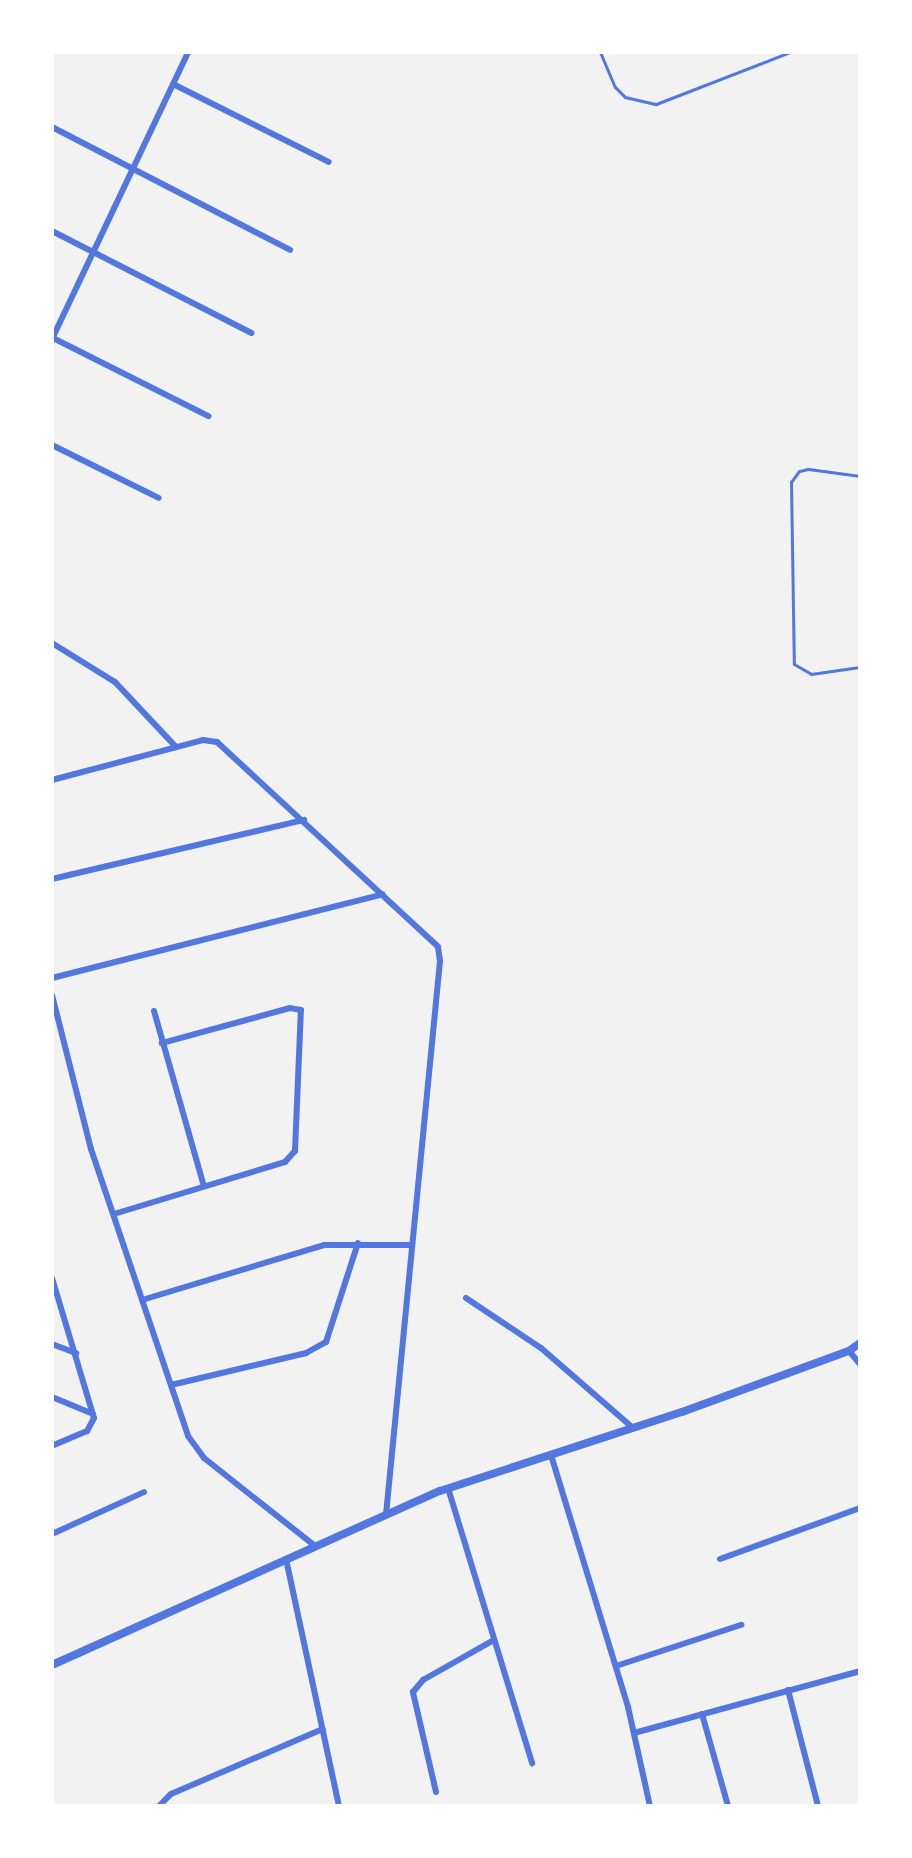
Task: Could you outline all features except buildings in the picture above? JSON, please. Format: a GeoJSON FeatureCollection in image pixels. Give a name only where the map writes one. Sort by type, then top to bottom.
{"type":"FeatureCollection","features":[{"type":"Feature","properties":{"kind":"street"},"geometry":{"type":"LineString","coordinates":[[188,52],[53,335],[208,416]]}},
{"type":"Feature","properties":{"kind":"street"},"geometry":{"type":"LineString","coordinates":[[172,84],[329,162]]}},
{"type":"Feature","properties":{"kind":"street"},"geometry":{"type":"LineString","coordinates":[[52,127],[290,250]]}},
{"type":"Feature","properties":{"kind":"street"},"geometry":{"type":"LineString","coordinates":[[52,231],[251,333]]}},
{"type":"Feature","properties":{"kind":"street"},"geometry":{"type":"LineString","coordinates":[[52,445],[159,498]]}},
{"type":"Feature","properties":{"kind":"street"},"geometry":{"type":"LineString","coordinates":[[52,643],[115,682],[176,747]]}},
{"type":"Feature","properties":{"kind":"street"},"geometry":{"type":"LineString","coordinates":[[52,780],[203,740],[223,745],[434,942],[440,954],[386,1515]]}},
{"type":"Feature","properties":{"kind":"street"},"geometry":{"type":"LineString","coordinates":[[52,879],[304,820]]}},
{"type":"Feature","properties":{"kind":"street"},"geometry":{"type":"LineString","coordinates":[[52,978],[383,894]]}},
{"type":"Feature","properties":{"kind":"street"},"geometry":{"type":"LineString","coordinates":[[52,995],[56,1024],[92,1149],[171,1385],[197,1451],[315,1546]]}},
{"type":"Feature","properties":{"kind":"street"},"geometry":{"type":"LineString","coordinates":[[114,1214],[285,1162],[295,1151],[303,1014],[290,1008],[162,1043]]}},
{"type":"Feature","properties":{"kind":"street"},"geometry":{"type":"LineString","coordinates":[[154,1011],[204,1186]]}},
{"type":"Feature","properties":{"kind":"street"},"geometry":{"type":"LineString","coordinates":[[142,1300],[324,1245],[358,1243],[412,1245]]}},
{"type":"Feature","properties":{"kind":"street"},"geometry":{"type":"LineString","coordinates":[[171,1385],[306,1353],[326,1342],[358,1243]]}},
{"type":"Feature","properties":{"kind":"street"},"geometry":{"type":"LineString","coordinates":[[52,1278],[93,1414],[87,1431],[52,1446]]}},
{"type":"Feature","properties":{"kind":"street"},"geometry":{"type":"LineString","coordinates":[[466,1298],[541,1348],[633,1428]]}},
{"type":"Feature","properties":{"kind":"street"},"geometry":{"type":"LineString","coordinates":[[52,1665],[448,1488],[633,1428],[849,1351],[860,1343]]}},
{"type":"Feature","properties":{"kind":"street"},"geometry":{"type":"LineString","coordinates":[[52,1344],[76,1353]]}},
{"type":"Feature","properties":{"kind":"street"},"geometry":{"type":"LineString","coordinates":[[849,1351],[860,1364]]}},
{"type":"Feature","properties":{"kind":"street"},"geometry":{"type":"LineString","coordinates":[[52,1397],[93,1414]]}},
{"type":"Feature","properties":{"kind":"street"},"geometry":{"type":"LineString","coordinates":[[551,1455],[616,1666],[650,1806]]}},
{"type":"Feature","properties":{"kind":"street"},"geometry":{"type":"LineString","coordinates":[[448,1488],[532,1763]]}},
{"type":"Feature","properties":{"kind":"street"},"geometry":{"type":"LineString","coordinates":[[52,1534],[144,1492]]}},
{"type":"Feature","properties":{"kind":"street"},"geometry":{"type":"LineString","coordinates":[[720,1559],[860,1508]]}},
{"type":"Feature","properties":{"kind":"street"},"geometry":{"type":"LineString","coordinates":[[286,1559],[339,1806]]}},
{"type":"Feature","properties":{"kind":"street"},"geometry":{"type":"LineString","coordinates":[[616,1666],[741,1625]]}},
{"type":"Feature","properties":{"kind":"street"},"geometry":{"type":"LineString","coordinates":[[436,1792],[413,1692],[423,1680],[494,1640]]}},
{"type":"Feature","properties":{"kind":"street"},"geometry":{"type":"LineString","coordinates":[[634,1733],[860,1671]]}},
{"type":"Feature","properties":{"kind":"street"},"geometry":{"type":"LineString","coordinates":[[788,1690],[818,1806]]}},
{"type":"Feature","properties":{"kind":"street"},"geometry":{"type":"LineString","coordinates":[[702,1714],[728,1806]]}},
{"type":"Feature","properties":{"kind":"street"},"geometry":{"type":"LineString","coordinates":[[159,1806],[171,1794],[323,1729]]}},
{"type":"Feature","properties":{"kind":"lane"},"geometry":{"type":"LineString","coordinates":[[600,52],[615,87],[625,97],[656,104],[790,52]]}},
{"type":"Feature","properties":{"kind":"lane"},"geometry":{"type":"LineString","coordinates":[[860,476],[808,469],[800,471],[791,482],[794,664],[811,674],[860,667]]}}]}
